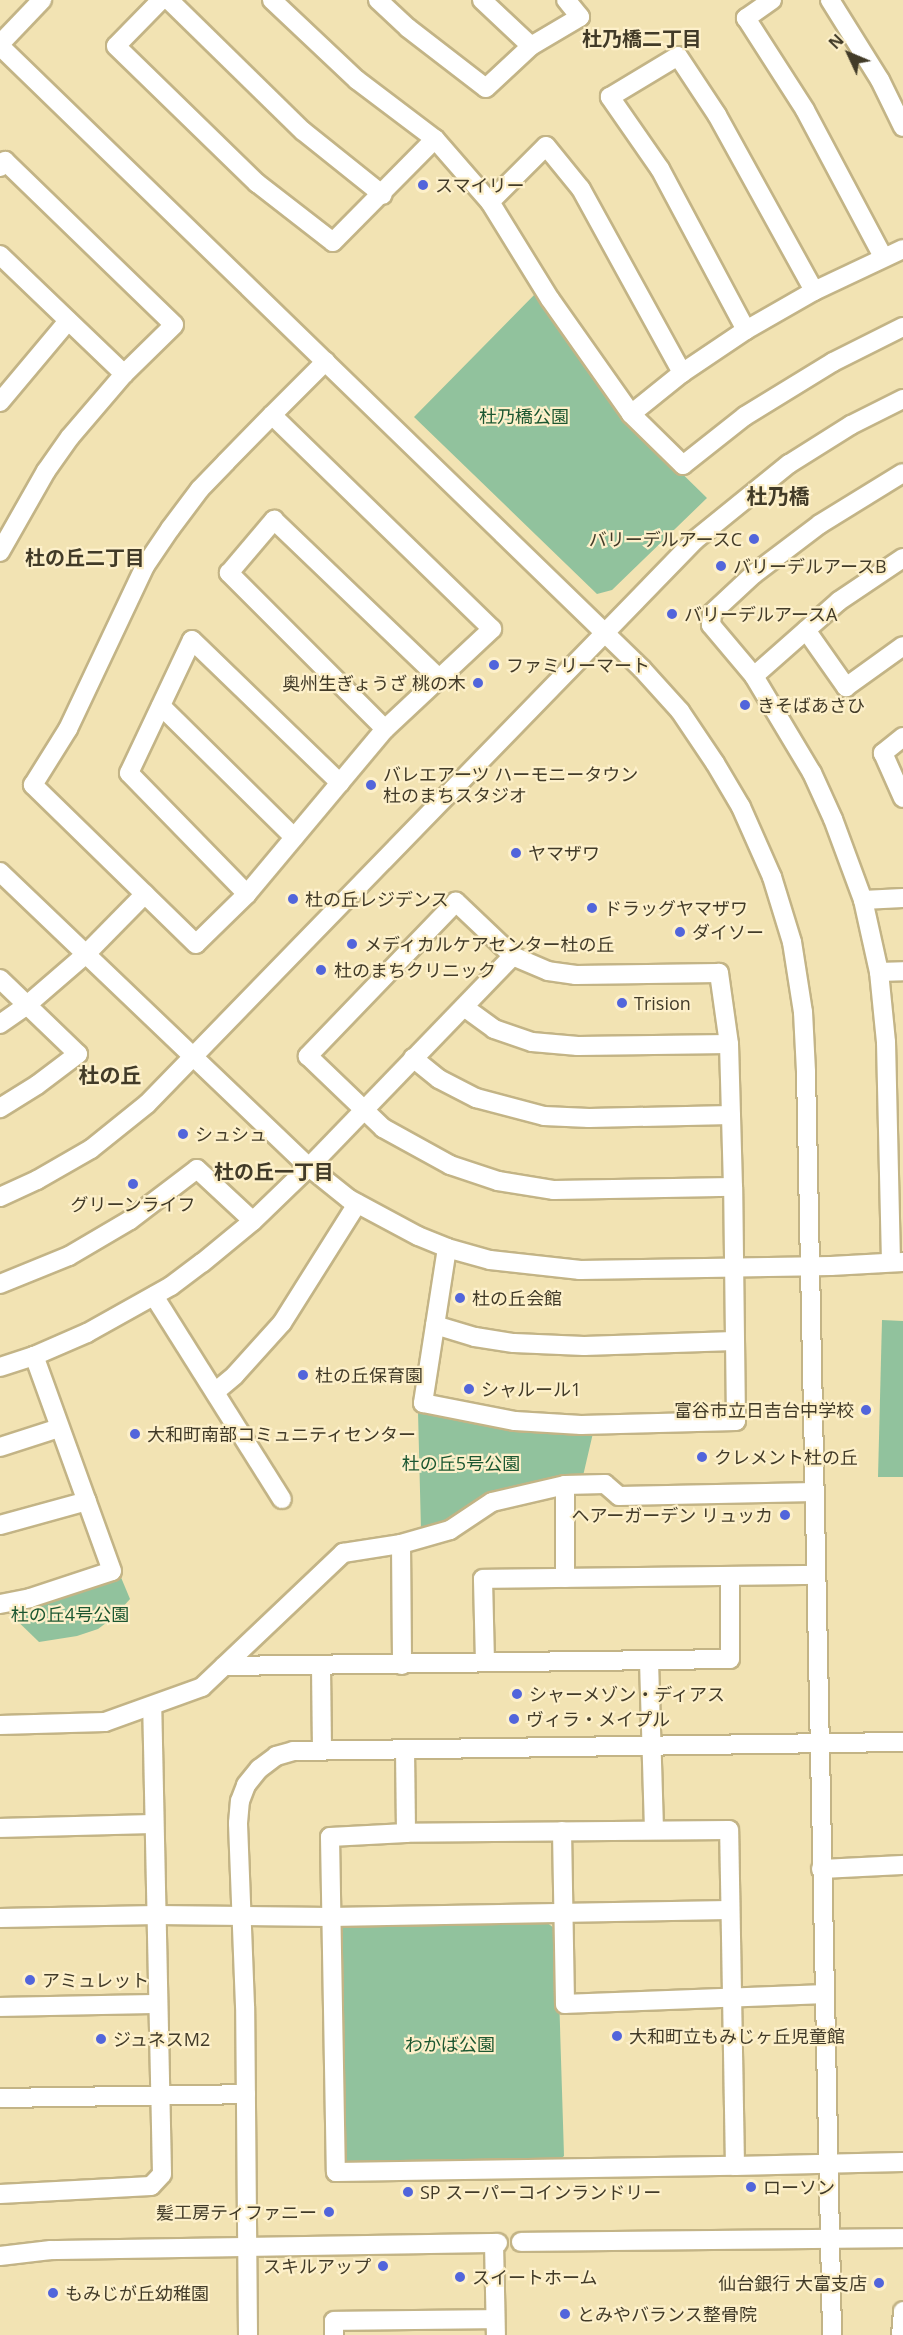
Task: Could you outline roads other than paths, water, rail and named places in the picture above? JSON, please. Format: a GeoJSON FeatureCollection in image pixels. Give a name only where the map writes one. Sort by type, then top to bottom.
{"type":"FeatureCollection","features":[{"type":"Feature","properties":{"kind":"street"},"geometry":{"type":"LineString","coordinates":[[42,0],[0,45],[604,632],[672,702],[695,733],[741,807],[772,877],[792,942],[803,1012],[811,1267],[818,1744],[832,2335]]}},
{"type":"Feature","properties":{"kind":"street"},"geometry":{"type":"LineString","coordinates":[[161,0],[116,46],[257,183],[333,242],[383,195],[435,139]]}},
{"type":"Feature","properties":{"kind":"street"},"geometry":{"type":"LineString","coordinates":[[169,0],[303,131],[383,195]]}},
{"type":"Feature","properties":{"kind":"street"},"geometry":{"type":"LineString","coordinates":[[272,0],[357,80],[435,139],[490,202],[550,299],[631,414],[683,465],[745,416],[833,362],[903,327]]}},
{"type":"Feature","properties":{"kind":"street"},"geometry":{"type":"LineString","coordinates":[[378,0],[408,28],[486,88],[531,46],[580,17],[566,0]]}},
{"type":"Feature","properties":{"kind":"street"},"geometry":{"type":"LineString","coordinates":[[482,0],[531,46]]}},
{"type":"Feature","properties":{"kind":"street"},"geometry":{"type":"LineString","coordinates":[[772,0],[746,18],[805,110],[883,257]]}},
{"type":"Feature","properties":{"kind":"street"},"geometry":{"type":"LineString","coordinates":[[830,0],[880,80],[903,127]]}},
{"type":"Feature","properties":{"kind":"street"},"geometry":{"type":"LineString","coordinates":[[746,330],[660,169],[610,97],[678,56],[729,135],[814,291]]}},
{"type":"Feature","properties":{"kind":"street"},"geometry":{"type":"LineString","coordinates":[[490,202],[546,146],[581,189],[682,373]]}},
{"type":"Feature","properties":{"kind":"street"},"geometry":{"type":"LineString","coordinates":[[0,167],[6,161],[174,325],[124,374],[70,437],[46,471],[0,552]]}},
{"type":"Feature","properties":{"kind":"street"},"geometry":{"type":"LineString","coordinates":[[631,414],[682,373],[746,330],[814,291],[903,249]]}},
{"type":"Feature","properties":{"kind":"street"},"geometry":{"type":"LineString","coordinates":[[3,265],[68,321],[124,374]]}},
{"type":"Feature","properties":{"kind":"street"},"geometry":{"type":"LineString","coordinates":[[0,402],[68,321]]}},
{"type":"Feature","properties":{"kind":"street"},"geometry":{"type":"LineString","coordinates":[[272,416],[492,629],[385,729],[247,894],[196,944],[33,785],[68,729],[145,566],[200,489],[326,361]]}},
{"type":"Feature","properties":{"kind":"street"},"geometry":{"type":"LineString","coordinates":[[0,1197],[37,1180],[91,1149],[147,1104],[695,540],[789,464],[851,425],[903,399]]}},
{"type":"Feature","properties":{"kind":"street"},"geometry":{"type":"LineString","coordinates":[[0,872],[309,1167],[357,1204],[447,1248],[490,1260],[580,1270],[734,1266],[811,1267],[897,1262],[894,1041],[863,900],[833,819],[812,773],[754,676],[711,625],[712,613],[753,574],[820,524],[903,473]]}},
{"type":"Feature","properties":{"kind":"street"},"geometry":{"type":"LineString","coordinates":[[385,729],[229,573],[274,520],[439,678]]}},
{"type":"Feature","properties":{"kind":"street"},"geometry":{"type":"LineString","coordinates":[[754,676],[873,576],[903,558]]}},
{"type":"Feature","properties":{"kind":"street"},"geometry":{"type":"LineString","coordinates":[[806,630],[846,687],[903,646]]}},
{"type":"Feature","properties":{"kind":"street"},"geometry":{"type":"LineString","coordinates":[[247,894],[129,773],[192,640],[340,783]]}},
{"type":"Feature","properties":{"kind":"street"},"geometry":{"type":"LineString","coordinates":[[161,706],[294,837]]}},
{"type":"Feature","properties":{"kind":"street"},"geometry":{"type":"LineString","coordinates":[[903,737],[884,753],[903,798]]}},
{"type":"Feature","properties":{"kind":"street"},"geometry":{"type":"LineString","coordinates":[[0,1024],[27,1005],[86,954],[145,894]]}},
{"type":"Feature","properties":{"kind":"street"},"geometry":{"type":"LineString","coordinates":[[863,900],[903,898]]}},
{"type":"Feature","properties":{"kind":"street"},"geometry":{"type":"LineString","coordinates":[[447,1248],[423,1403],[515,1421],[581,1425],[736,1421],[733,1187],[729,1044],[719,973],[576,975],[548,971],[513,956],[456,902],[308,1056],[383,1128],[450,1165],[498,1181],[554,1190],[733,1187]]}},
{"type":"Feature","properties":{"kind":"street"},"geometry":{"type":"LineString","coordinates":[[0,1367],[34,1356],[87,1333],[154,1296],[202,1263],[253,1221],[309,1167],[513,956]]}},
{"type":"Feature","properties":{"kind":"street"},"geometry":{"type":"LineString","coordinates":[[879,972],[903,971]]}},
{"type":"Feature","properties":{"kind":"street"},"geometry":{"type":"LineString","coordinates":[[0,979],[78,1054],[37,1085],[0,1107]]}},
{"type":"Feature","properties":{"kind":"street"},"geometry":{"type":"LineString","coordinates":[[464,1007],[494,1029],[532,1042],[578,1046],[729,1044]]}},
{"type":"Feature","properties":{"kind":"street"},"geometry":{"type":"LineString","coordinates":[[413,1058],[439,1078],[476,1098],[544,1116],[589,1118],[731,1115]]}},
{"type":"Feature","properties":{"kind":"street"},"geometry":{"type":"LineString","coordinates":[[0,1284],[69,1256],[130,1220],[197,1169],[253,1221]]}},
{"type":"Feature","properties":{"kind":"street"},"geometry":{"type":"LineString","coordinates":[[214,1392],[235,1375],[282,1323],[357,1204]]}},
{"type":"Feature","properties":{"kind":"street"},"geometry":{"type":"LineString","coordinates":[[154,1296],[282,1500]]}},
{"type":"Feature","properties":{"kind":"street"},"geometry":{"type":"LineString","coordinates":[[435,1325],[475,1336],[514,1343],[584,1346],[734,1341]]}},
{"type":"Feature","properties":{"kind":"street"},"geometry":{"type":"LineString","coordinates":[[0,1604],[30,1598],[112,1572],[34,1356]]}},
{"type":"Feature","properties":{"kind":"street"},"geometry":{"type":"LineString","coordinates":[[0,1447],[59,1428]]}},
{"type":"Feature","properties":{"kind":"street"},"geometry":{"type":"LineString","coordinates":[[0,1725],[105,1722],[152,1707],[202,1687],[343,1554],[401,1544],[450,1530],[492,1502],[565,1485],[604,1484],[619,1496],[815,1492]]}},
{"type":"Feature","properties":{"kind":"street"},"geometry":{"type":"LineString","coordinates":[[565,1485],[565,1578]]}},
{"type":"Feature","properties":{"kind":"street"},"geometry":{"type":"LineString","coordinates":[[0,1525],[87,1501]]}},
{"type":"Feature","properties":{"kind":"street"},"geometry":{"type":"LineString","coordinates":[[401,1544],[402,1665]]}},
{"type":"Feature","properties":{"kind":"street"},"geometry":{"type":"LineString","coordinates":[[485,1662],[483,1579],[815,1575]]}},
{"type":"Feature","properties":{"kind":"street"},"geometry":{"type":"LineString","coordinates":[[224,1666],[321,1667],[730,1659],[730,1577]]}},
{"type":"Feature","properties":{"kind":"street"},"geometry":{"type":"LineString","coordinates":[[649,1661],[654,1829]]}},
{"type":"Feature","properties":{"kind":"street"},"geometry":{"type":"LineString","coordinates":[[321,1667],[322,1751]]}},
{"type":"Feature","properties":{"kind":"street"},"geometry":{"type":"LineString","coordinates":[[0,2194],[151,2186],[162,2174],[152,1707]]}},
{"type":"Feature","properties":{"kind":"street"},"geometry":{"type":"LineString","coordinates":[[248,2335],[246,2094],[238,1822],[240,1801],[246,1785],[259,1769],[276,1756],[293,1751],[903,1742]]}},
{"type":"Feature","properties":{"kind":"street"},"geometry":{"type":"LineString","coordinates":[[405,1749],[406,1833]]}},
{"type":"Feature","properties":{"kind":"street"},"geometry":{"type":"LineString","coordinates":[[0,1828],[153,1824]]}},
{"type":"Feature","properties":{"kind":"street"},"geometry":{"type":"LineString","coordinates":[[735,2166],[729,1830],[406,1833],[330,1837],[336,2172],[735,2166],[903,2162]]}},
{"type":"Feature","properties":{"kind":"street"},"geometry":{"type":"LineString","coordinates":[[562,1831],[566,2004],[824,1995]]}},
{"type":"Feature","properties":{"kind":"street"},"geometry":{"type":"LineString","coordinates":[[821,1869],[903,1865]]}},
{"type":"Feature","properties":{"kind":"street"},"geometry":{"type":"LineString","coordinates":[[0,1918],[157,1915],[330,1917],[729,1910]]}},
{"type":"Feature","properties":{"kind":"street"},"geometry":{"type":"LineString","coordinates":[[0,2007],[157,2004]]}},
{"type":"Feature","properties":{"kind":"street"},"geometry":{"type":"LineString","coordinates":[[0,2098],[246,2094]]}},
{"type":"Feature","properties":{"kind":"street"},"geometry":{"type":"LineString","coordinates":[[521,2242],[903,2238]]}},
{"type":"Feature","properties":{"kind":"street"},"geometry":{"type":"LineString","coordinates":[[0,2256],[51,2250],[496,2243],[496,2327],[416,2327],[334,2321],[334,2335]]}},
{"type":"Feature","properties":{"kind":"street"},"geometry":{"type":"LineString","coordinates":[[902,2335],[903,2311]]}},
{"type":"Feature","properties":{"kind":"place","name":"スマイリー"},"geometry":{"type":"Point","coordinates":[423,185]}},
{"type":"Feature","properties":{"kind":"place","name":"バリーデルアースC"},"geometry":{"type":"Point","coordinates":[754,539]}},
{"type":"Feature","properties":{"kind":"place","name":"バリーデルアースB"},"geometry":{"type":"Point","coordinates":[721,566]}},
{"type":"Feature","properties":{"kind":"place","name":"バリーデルアースA"},"geometry":{"type":"Point","coordinates":[672,614]}},
{"type":"Feature","properties":{"kind":"place","name":"ファミリーマート"},"geometry":{"type":"Point","coordinates":[494,665]}},
{"type":"Feature","properties":{"kind":"place","name":"奥州生ぎょうざ 桃の木"},"geometry":{"type":"Point","coordinates":[478,683]}},
{"type":"Feature","properties":{"kind":"place","name":"きそばあさひ"},"geometry":{"type":"Point","coordinates":[745,705]}},
{"type":"Feature","properties":{"kind":"place","name":"バレエアーツ ハーモニータウン 杜のまちスタジオ"},"geometry":{"type":"Point","coordinates":[371,785]}},
{"type":"Feature","properties":{"kind":"place","name":"ヤマザワ"},"geometry":{"type":"Point","coordinates":[516,853]}},
{"type":"Feature","properties":{"kind":"place","name":"杜の丘レジデンス"},"geometry":{"type":"Point","coordinates":[293,899]}},
{"type":"Feature","properties":{"kind":"place","name":"ドラッグヤマザワ"},"geometry":{"type":"Point","coordinates":[592,908]}},
{"type":"Feature","properties":{"kind":"place","name":"ダイソー"},"geometry":{"type":"Point","coordinates":[680,932]}},
{"type":"Feature","properties":{"kind":"place","name":"メディカルケアセンター杜の丘"},"geometry":{"type":"Point","coordinates":[352,944]}},
{"type":"Feature","properties":{"kind":"place","name":"杜のまちクリニック"},"geometry":{"type":"Point","coordinates":[321,970]}},
{"type":"Feature","properties":{"kind":"place","name":"Trision"},"geometry":{"type":"Point","coordinates":[622,1003]}},
{"type":"Feature","properties":{"kind":"place","name":"シュシュ"},"geometry":{"type":"Point","coordinates":[183,1134]}},
{"type":"Feature","properties":{"kind":"place","name":"グリーンライフ"},"geometry":{"type":"Point","coordinates":[133,1184]}},
{"type":"Feature","properties":{"kind":"place","name":"杜の丘会館"},"geometry":{"type":"Point","coordinates":[460,1298]}},
{"type":"Feature","properties":{"kind":"place","name":"杜の丘保育園"},"geometry":{"type":"Point","coordinates":[303,1375]}},
{"type":"Feature","properties":{"kind":"place","name":"シャルール1"},"geometry":{"type":"Point","coordinates":[469,1389]}},
{"type":"Feature","properties":{"kind":"place","name":"富谷市立日吉台中学校"},"geometry":{"type":"Point","coordinates":[866,1410]}},
{"type":"Feature","properties":{"kind":"place","name":"大和町南部コミュニティセンター"},"geometry":{"type":"Point","coordinates":[135,1434]}},
{"type":"Feature","properties":{"kind":"place","name":"クレメント杜の丘"},"geometry":{"type":"Point","coordinates":[702,1457]}},
{"type":"Feature","properties":{"kind":"place","name":"ヘアーガーデン リュッカ"},"geometry":{"type":"Point","coordinates":[785,1515]}},
{"type":"Feature","properties":{"kind":"place","name":"シャーメゾン・ディアス"},"geometry":{"type":"Point","coordinates":[517,1694]}},
{"type":"Feature","properties":{"kind":"place","name":"ヴィラ・メイプル"},"geometry":{"type":"Point","coordinates":[514,1719]}},
{"type":"Feature","properties":{"kind":"place","name":"アミュレット"},"geometry":{"type":"Point","coordinates":[30,1980]}},
{"type":"Feature","properties":{"kind":"place","name":"大和町立もみじヶ丘児童館"},"geometry":{"type":"Point","coordinates":[617,2036]}},
{"type":"Feature","properties":{"kind":"place","name":"ジュネスM2"},"geometry":{"type":"Point","coordinates":[101,2039]}},
{"type":"Feature","properties":{"kind":"place","name":"ローソン"},"geometry":{"type":"Point","coordinates":[751,2187]}},
{"type":"Feature","properties":{"kind":"place","name":"SP スーパーコインランドリー"},"geometry":{"type":"Point","coordinates":[408,2192]}},
{"type":"Feature","properties":{"kind":"place","name":"髪工房ティファニー"},"geometry":{"type":"Point","coordinates":[329,2212]}},
{"type":"Feature","properties":{"kind":"place","name":"スキルアップ"},"geometry":{"type":"Point","coordinates":[383,2266]}},
{"type":"Feature","properties":{"kind":"place","name":"スイートホーム"},"geometry":{"type":"Point","coordinates":[460,2277]}},
{"type":"Feature","properties":{"kind":"place","name":"仙台銀行 大富支店"},"geometry":{"type":"Point","coordinates":[879,2283]}},
{"type":"Feature","properties":{"kind":"place","name":"もみじが丘幼稚園"},"geometry":{"type":"Point","coordinates":[53,2293]}},
{"type":"Feature","properties":{"kind":"place","name":"とみやバランス整骨院"},"geometry":{"type":"Point","coordinates":[565,2314]}},
{"type":"Feature","properties":{"kind":"district","name":"杜乃橋二丁目"},"geometry":{"type":"Point","coordinates":[642,38]}},
{"type":"Feature","properties":{"kind":"district","name":"杜乃橋"},"geometry":{"type":"Point","coordinates":[778,496]}},
{"type":"Feature","properties":{"kind":"district","name":"杜の丘二丁目"},"geometry":{"type":"Point","coordinates":[85,557]}},
{"type":"Feature","properties":{"kind":"district","name":"杜の丘"},"geometry":{"type":"Point","coordinates":[110,1075]}},
{"type":"Feature","properties":{"kind":"district","name":"杜の丘一丁目"},"geometry":{"type":"Point","coordinates":[274,1171]}},
{"type":"Feature","properties":{"kind":"park label","name":"杜乃橋公園"},"geometry":{"type":"Point","coordinates":[524,416]}},
{"type":"Feature","properties":{"kind":"park label","name":"杜の丘5号公園"},"geometry":{"type":"Point","coordinates":[461,1463]}},
{"type":"Feature","properties":{"kind":"park label","name":"杜の丘4号公園"},"geometry":{"type":"Point","coordinates":[70,1614]}},
{"type":"Feature","properties":{"kind":"park label","name":"わかば公園"},"geometry":{"type":"Point","coordinates":[450,2044]}}]}
